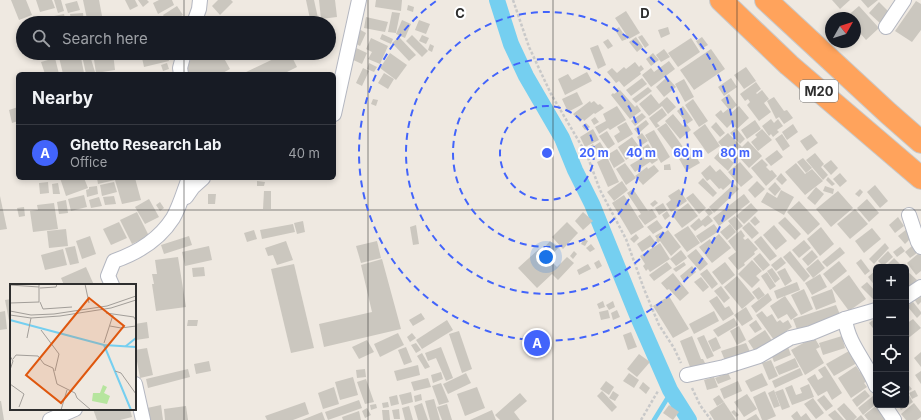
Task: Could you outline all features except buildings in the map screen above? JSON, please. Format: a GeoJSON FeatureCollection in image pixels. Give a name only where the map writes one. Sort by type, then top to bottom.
{"type":"FeatureCollection","features":[{"type":"Feature","properties":{"kind":"highway","name":"M20"},"geometry":{"type":"LineString","coordinates":[[721,0],[789,65],[921,178]]}},
{"type":"Feature","properties":{"kind":"highway","name":"M20"},"geometry":{"type":"LineString","coordinates":[[766,0],[921,142]]}},
{"type":"Feature","properties":{"kind":"street"},"geometry":{"type":"LineString","coordinates":[[196,16],[200,0]]}},
{"type":"Feature","properties":{"kind":"street"},"geometry":{"type":"LineString","coordinates":[[336,105],[359,0]]}},
{"type":"Feature","properties":{"kind":"street"},"geometry":{"type":"LineString","coordinates":[[886,27],[904,0]]}},
{"type":"Feature","properties":{"kind":"street"},"geometry":{"type":"LineString","coordinates":[[181,72],[182,60]]}},
{"type":"Feature","properties":{"kind":"street"},"geometry":{"type":"LineString","coordinates":[[173,218],[188,180]]}},
{"type":"Feature","properties":{"kind":"street"},"geometry":{"type":"LineString","coordinates":[[112,284],[108,276],[114,261],[127,257],[148,245],[156,238],[173,218],[193,187],[201,180]]}},
{"type":"Feature","properties":{"kind":"street"},"geometry":{"type":"LineString","coordinates":[[909,215],[921,247]]}},
{"type":"Feature","properties":{"kind":"street"},"geometry":{"type":"LineString","coordinates":[[909,295],[921,287]]}},
{"type":"Feature","properties":{"kind":"street"},"geometry":{"type":"LineString","coordinates":[[687,375],[724,367],[758,356],[790,338],[811,333],[845,319],[873,311]]}},
{"type":"Feature","properties":{"kind":"street"},"geometry":{"type":"LineString","coordinates":[[845,319],[846,330],[851,342],[873,378]]}},
{"type":"Feature","properties":{"kind":"street"},"geometry":{"type":"LineString","coordinates":[[136,388],[143,420]]}},
{"type":"Feature","properties":{"kind":"street"},"geometry":{"type":"LineString","coordinates":[[886,408],[894,420]]}},
{"type":"Feature","properties":{"kind":"street"},"geometry":{"type":"LineString","coordinates":[[50,420],[73,410]]}},
{"type":"Feature","properties":{"kind":"path"},"geometry":{"type":"LineString","coordinates":[[513,0],[529,47],[551,94],[587,154],[600,190],[626,239],[644,289],[660,325],[674,348],[700,404],[711,420]]}},
{"type":"Feature","properties":{"kind":"path"},"geometry":{"type":"LineString","coordinates":[[642,420],[658,391]]}},
{"type":"Feature","properties":{"kind":"waterway"},"geometry":{"type":"LineString","coordinates":[[497,0],[511,44],[526,76],[562,138],[575,170],[592,204],[637,315],[670,390],[689,420]]}},
{"type":"Feature","properties":{"kind":"waterway"},"geometry":{"type":"LineString","coordinates":[[654,420],[670,394],[670,390]]}},
{"type":"Feature","properties":{"kind":"place","name":"Ghetto Research Lab"},"geometry":{"type":"Point","coordinates":[537,343]}}]}
